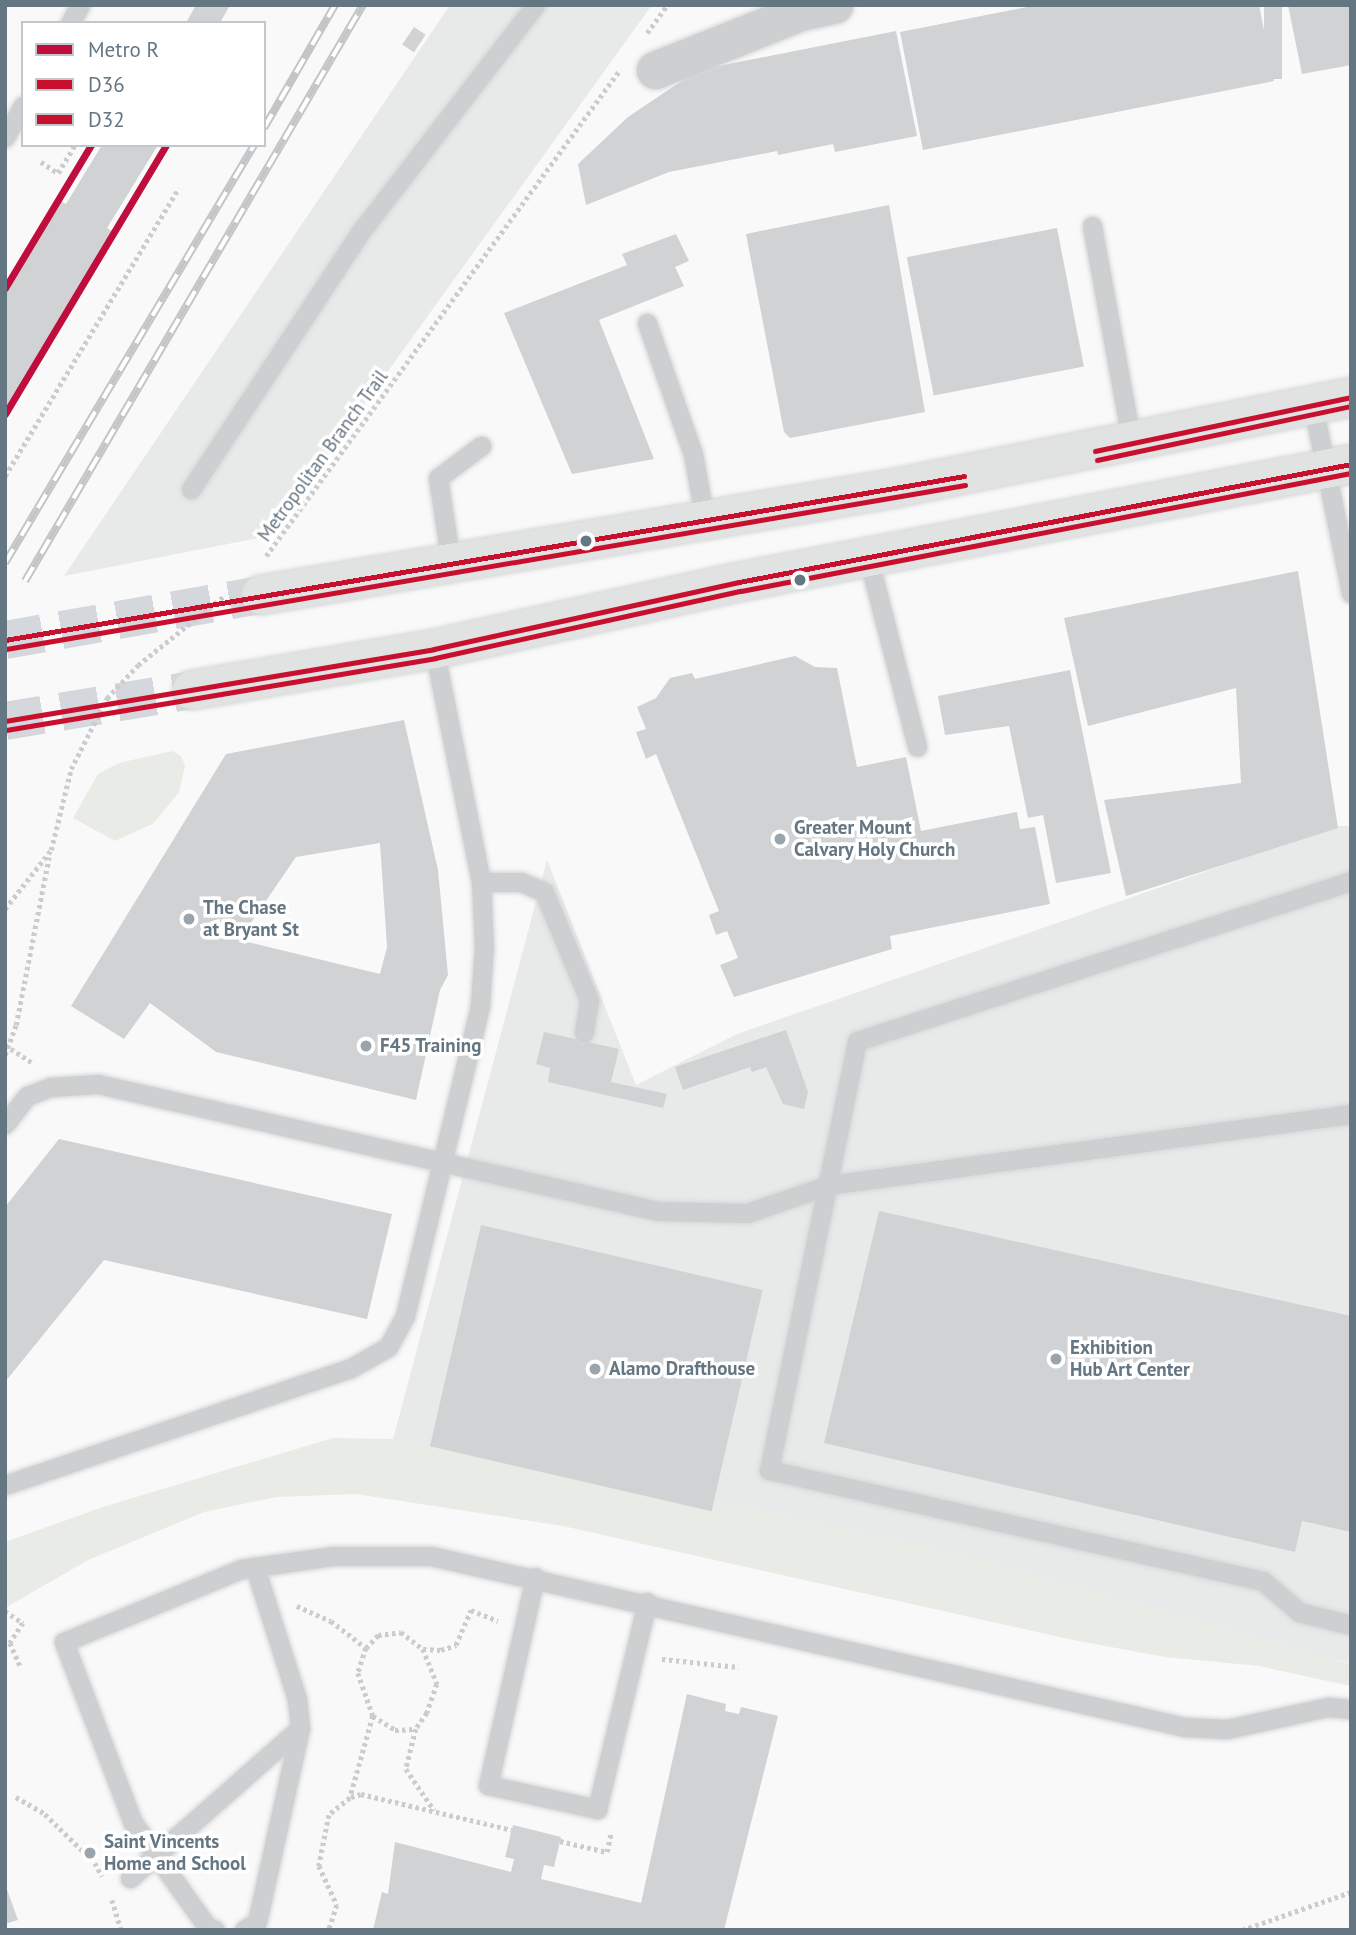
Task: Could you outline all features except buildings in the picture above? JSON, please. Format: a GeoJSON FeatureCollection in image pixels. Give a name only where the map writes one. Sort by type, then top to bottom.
{"type":"FeatureCollection","features":[{"type":"Feature","properties":{"kind":"main road"},"geometry":{"type":"LineString","coordinates":[[252,581],[451,563],[705,521],[1132,443],[1351,397]]}},
{"type":"Feature","properties":{"kind":"main road"},"geometry":{"type":"LineString","coordinates":[[192,690],[433,649],[868,557],[1338,466]]}},
{"type":"Feature","properties":{"kind":"street"},"geometry":{"type":"LineString","coordinates":[[642,56],[811,7]]}},
{"type":"Feature","properties":{"kind":"lane"},"geometry":{"type":"LineString","coordinates":[[71,21],[80,5]]}},
{"type":"Feature","properties":{"kind":"lane"},"geometry":{"type":"LineString","coordinates":[[191,489],[362,230],[534,5]]}},
{"type":"Feature","properties":{"kind":"lane"},"geometry":{"type":"LineString","coordinates":[[5,136],[21,109]]}},
{"type":"Feature","properties":{"kind":"lane"},"geometry":{"type":"LineString","coordinates":[[1092,226],[1132,443]]}},
{"type":"Feature","properties":{"kind":"lane"},"geometry":{"type":"LineString","coordinates":[[647,323],[693,454],[705,521]]}},
{"type":"Feature","properties":{"kind":"lane"},"geometry":{"type":"LineString","coordinates":[[1314,405],[1338,466],[1351,593]]}},
{"type":"Feature","properties":{"kind":"lane"},"geometry":{"type":"LineString","coordinates":[[451,563],[438,478],[481,446]]}},
{"type":"Feature","properties":{"kind":"lane"},"geometry":{"type":"LineString","coordinates":[[868,557],[917,747]]}},
{"type":"Feature","properties":{"kind":"lane"},"geometry":{"type":"LineString","coordinates":[[5,1485],[351,1368],[388,1347],[405,1317],[480,1005],[481,882],[433,649]]}},
{"type":"Feature","properties":{"kind":"lane"},"geometry":{"type":"LineString","coordinates":[[1351,881],[857,1041],[837,1127],[829,1185],[769,1470],[1263,1581],[1299,1612],[1351,1625]]}},
{"type":"Feature","properties":{"kind":"lane"},"geometry":{"type":"LineString","coordinates":[[481,882],[521,882],[544,892],[589,1000],[584,1034]]}},
{"type":"Feature","properties":{"kind":"lane"},"geometry":{"type":"LineString","coordinates":[[5,1124],[27,1096],[51,1087],[98,1084],[658,1211],[747,1213],[829,1185],[1351,1114]]}},
{"type":"Feature","properties":{"kind":"lane"},"geometry":{"type":"LineString","coordinates":[[215,1930],[208,1928],[133,1824],[64,1642],[255,1567],[332,1556],[431,1556],[647,1602],[1185,1727],[1227,1729],[1328,1707],[1351,1709]]}},
{"type":"Feature","properties":{"kind":"lane"},"geometry":{"type":"LineString","coordinates":[[244,1930],[257,1922],[300,1728],[298,1699],[255,1567]]}},
{"type":"Feature","properties":{"kind":"lane"},"geometry":{"type":"LineString","coordinates":[[535,1577],[488,1785],[597,1809],[647,1602]]}},
{"type":"Feature","properties":{"kind":"lane"},"geometry":{"type":"LineString","coordinates":[[130,1878],[300,1728]]}},
{"type":"Feature","properties":{"kind":"path","name":"Metropolitan Branch Trail"},"geometry":{"type":"LineString","coordinates":[[5,909],[51,850],[71,769],[107,698],[138,665],[252,581],[642,56],[667,5]]}},
{"type":"Feature","properties":{"kind":"path"},"geometry":{"type":"LineString","coordinates":[[41,162],[58,173],[74,147]]}},
{"type":"Feature","properties":{"kind":"path"},"geometry":{"type":"LineString","coordinates":[[5,476],[179,188]]}},
{"type":"Feature","properties":{"kind":"path"},"geometry":{"type":"LineString","coordinates":[[5,1055],[16,1025],[51,850]]}},
{"type":"Feature","properties":{"kind":"path"},"geometry":{"type":"LineString","coordinates":[[290,1602],[331,1622],[366,1648]]}},
{"type":"Feature","properties":{"kind":"path"},"geometry":{"type":"LineString","coordinates":[[423,1649],[456,1645],[471,1610],[498,1621]]}},
{"type":"Feature","properties":{"kind":"path"},"geometry":{"type":"LineString","coordinates":[[5,1611],[23,1622],[10,1643],[21,1668]]}},
{"type":"Feature","properties":{"kind":"path"},"geometry":{"type":"LineString","coordinates":[[350,1798],[373,1716],[358,1673],[366,1648],[378,1635],[401,1632],[423,1649],[437,1684],[427,1713],[416,1729],[405,1769],[435,1811]]}},
{"type":"Feature","properties":{"kind":"path"},"geometry":{"type":"LineString","coordinates":[[373,1716],[396,1730],[416,1729]]}},
{"type":"Feature","properties":{"kind":"path"},"geometry":{"type":"LineString","coordinates":[[329,1930],[337,1905],[319,1866],[329,1815],[350,1798],[361,1794],[512,1829]]}},
{"type":"Feature","properties":{"kind":"path"},"geometry":{"type":"LineString","coordinates":[[16,1797],[46,1814],[94,1863],[108,1886],[121,1930]]}},
{"type":"Feature","properties":{"kind":"path"},"geometry":{"type":"LineString","coordinates":[[1242,1930],[1351,1892]]}},
{"type":"Feature","properties":{"kind":"shaded area"},"geometry":{"type":"Polygon","coordinates":[[[450,5],[652,5],[269,536],[64,576],[450,5]]]}},
{"type":"Feature","properties":{"kind":"shaded area"},"geometry":{"type":"Polygon","coordinates":[[[172,751],[181,756],[185,766],[179,792],[154,823],[115,841],[73,818],[98,774],[119,763],[172,751]]]}},
{"type":"Feature","properties":{"kind":"shaded area"},"geometry":{"type":"Polygon","coordinates":[[[1337,826],[1351,826],[1351,1663],[391,1447],[547,860],[636,1085],[737,1034],[1337,826]]]}},
{"type":"Feature","properties":{"kind":"shaded area"},"geometry":{"type":"Polygon","coordinates":[[[333,1438],[392,1439],[681,1493],[963,1555],[1351,1664],[1351,1686],[1259,1666],[1165,1657],[1073,1640],[563,1526],[356,1494],[276,1497],[204,1512],[88,1560],[5,1608],[5,1542],[103,1507],[333,1438]]]}},
{"type":"Feature","properties":{"kind":"tunnel"},"geometry":{"type":"LineString","coordinates":[[5,640],[261,595]]}},
{"type":"Feature","properties":{"kind":"tunnel"},"geometry":{"type":"LineString","coordinates":[[5,721],[192,690]]}},
{"type":"Feature","properties":{"kind":"railway"},"geometry":{"type":"LineString","coordinates":[[266,125],[335,5]]}},
{"type":"Feature","properties":{"kind":"railway"},"geometry":{"type":"LineString","coordinates":[[25,581],[363,5]]}},
{"type":"Feature","properties":{"kind":"railway"},"geometry":{"type":"LineString","coordinates":[[5,563],[253,147]]}},
{"type":"Feature","properties":{"kind":"metro line","name":"R"},"geometry":{"type":"LineString","coordinates":[[5,288],[90,147]]}},
{"type":"Feature","properties":{"kind":"metro line","name":"R"},"geometry":{"type":"LineString","coordinates":[[5,414],[165,147]]}},
{"type":"Feature","properties":{"kind":"transit line","name":"D36"},"geometry":{"type":"LineString","coordinates":[[1095,451],[1351,397]]}},
{"type":"Feature","properties":{"kind":"transit line","name":"D32"},"geometry":{"type":"LineString","coordinates":[[1097,460],[1351,406]]}},
{"type":"Feature","properties":{"kind":"transit line","name":"D36"},"geometry":{"type":"LineString","coordinates":[[5,721],[434,649],[739,582],[1351,464]]}},
{"type":"Feature","properties":{"kind":"transit line","name":"D32"},"geometry":{"type":"LineString","coordinates":[[6,730],[435,658],[741,591],[1351,473]]}},
{"type":"Feature","properties":{"kind":"transit line","name":"D36"},"geometry":{"type":"LineString","coordinates":[[5,640],[964,476]]}},
{"type":"Feature","properties":{"kind":"transit line","name":"D32"},"geometry":{"type":"LineString","coordinates":[[6,649],[965,485]]}},
{"type":"Feature","properties":{"kind":"place","name":"Greater Mount Calvary Holy Church"},"geometry":{"type":"Point","coordinates":[780,839]}},
{"type":"Feature","properties":{"kind":"place","name":"The Chase at Bryant St"},"geometry":{"type":"Point","coordinates":[189,919]}},
{"type":"Feature","properties":{"kind":"place","name":"F45 Training"},"geometry":{"type":"Point","coordinates":[366,1046]}},
{"type":"Feature","properties":{"kind":"place","name":"Exhibition Hub Art Center"},"geometry":{"type":"Point","coordinates":[1056,1359]}},
{"type":"Feature","properties":{"kind":"place","name":"Alamo Drafthouse"},"geometry":{"type":"Point","coordinates":[595,1369]}},
{"type":"Feature","properties":{"kind":"place","name":"Saint Vincents Home and School"},"geometry":{"type":"Point","coordinates":[90,1853]}}]}
